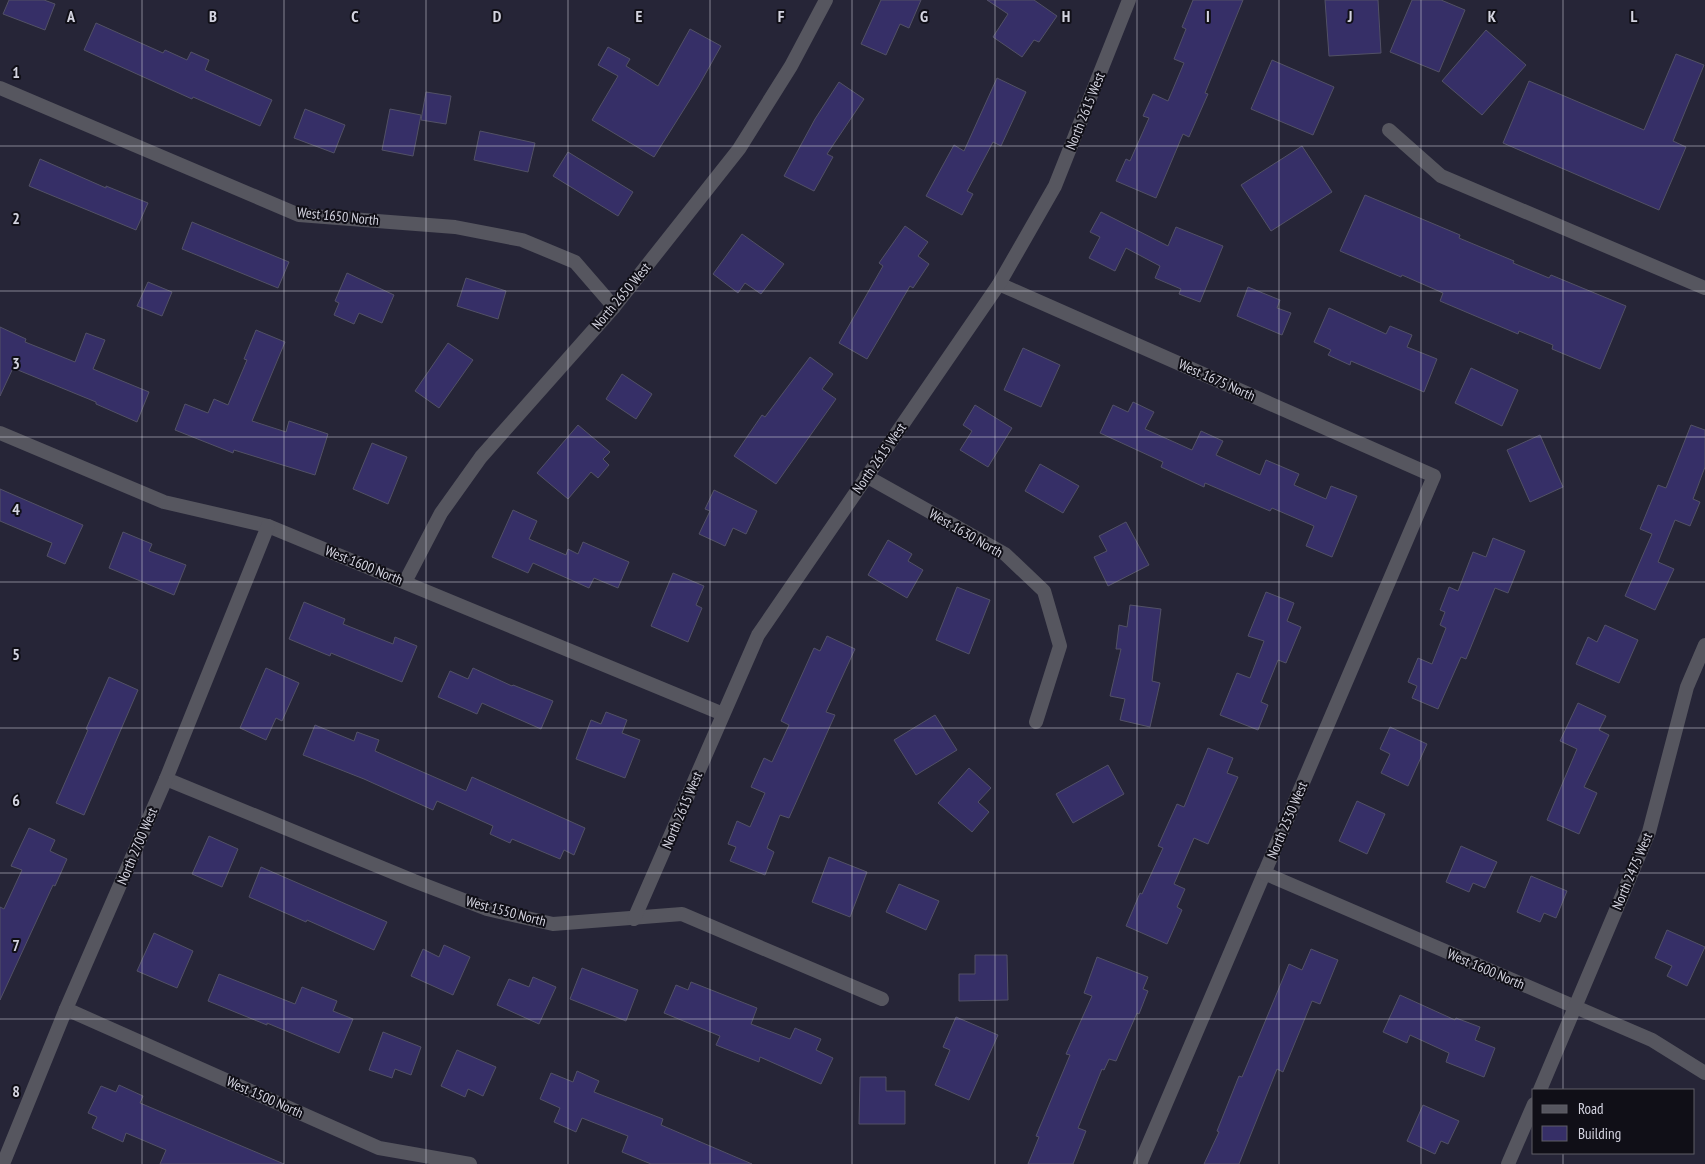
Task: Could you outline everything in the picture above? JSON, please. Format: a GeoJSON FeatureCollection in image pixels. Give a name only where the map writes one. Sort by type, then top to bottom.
{"type":"FeatureCollection","features":[{"type":"Feature","properties":{"kind":"street","name":"North 2650 West"},"geometry":{"type":"LineString","coordinates":[[405,582],[441,513],[481,457],[614,307],[740,148],[791,66],[826,0]]}},
{"type":"Feature","properties":{"kind":"street","name":"North 2615 West"},"geometry":{"type":"LineString","coordinates":[[634,919],[758,635],[999,284],[1055,186],[1129,0]]}},
{"type":"Feature","properties":{"kind":"street","name":"West 1650 North"},"geometry":{"type":"LineString","coordinates":[[0,88],[299,215],[455,226],[522,240],[575,262],[614,307]]}},
{"type":"Feature","properties":{"kind":"street"},"geometry":{"type":"LineString","coordinates":[[1389,130],[1441,176],[1700,286]]}},
{"type":"Feature","properties":{"kind":"street","name":"West 1675 North"},"geometry":{"type":"LineString","coordinates":[[999,284],[1434,476]]}},
{"type":"Feature","properties":{"kind":"street","name":"West 1600 North"},"geometry":{"type":"LineString","coordinates":[[0,433],[164,502],[268,526],[724,714]]}},
{"type":"Feature","properties":{"kind":"street","name":"West 1630 North"},"geometry":{"type":"LineString","coordinates":[[866,476],[1005,554],[1044,591],[1060,646],[1036,722]]}},
{"type":"Feature","properties":{"kind":"street","name":"North 2530 West"},"geometry":{"type":"LineString","coordinates":[[1140,1164],[1434,476]]}},
{"type":"Feature","properties":{"kind":"street","name":"North 2700 West"},"geometry":{"type":"LineString","coordinates":[[3,1164],[66,1009],[166,779],[268,526]]}},
{"type":"Feature","properties":{"kind":"street","name":"North 2475 West"},"geometry":{"type":"LineString","coordinates":[[1540,1089],[1650,832],[1687,688],[1705,645]]}},
{"type":"Feature","properties":{"kind":"street","name":"West 1550 North"},"geometry":{"type":"LineString","coordinates":[[166,779],[487,909],[553,924],[682,914],[882,999]]}},
{"type":"Feature","properties":{"kind":"street","name":"West 1600 North"},"geometry":{"type":"LineString","coordinates":[[1264,873],[1652,1040],[1705,1073]]}},
{"type":"Feature","properties":{"kind":"street","name":"West 1500 North"},"geometry":{"type":"LineString","coordinates":[[66,1009],[379,1148],[470,1164]]}},
{"type":"Feature","properties":{"kind":"street"},"geometry":{"type":"LineString","coordinates":[[1508,1164],[1532,1109]]}},
{"type":"Feature","properties":{"kind":"building"},"geometry":{"type":"Polygon","coordinates":[[[9,0],[44,0],[55,4],[45,30],[3,14],[9,0]]]}},
{"type":"Feature","properties":{"kind":"building"},"geometry":{"type":"Polygon","coordinates":[[[881,0],[921,0],[909,28],[900,24],[886,55],[861,44],[881,0]]]}},
{"type":"Feature","properties":{"kind":"building"},"geometry":{"type":"Polygon","coordinates":[[[987,0],[1034,0],[1057,16],[1039,42],[1034,40],[1022,57],[993,37],[1008,14],[987,0]]]}},
{"type":"Feature","properties":{"kind":"building"},"geometry":{"type":"Polygon","coordinates":[[[1193,0],[1243,0],[1205,93],[1208,94],[1189,137],[1183,134],[1156,198],[1116,181],[1126,159],[1130,161],[1149,118],[1143,116],[1153,94],[1168,101],[1184,63],[1174,59],[1186,29],[1182,27],[1193,0]]]}},
{"type":"Feature","properties":{"kind":"building"},"geometry":{"type":"Polygon","coordinates":[[[1325,0],[1378,0],[1381,53],[1329,56],[1325,0]]]}},
{"type":"Feature","properties":{"kind":"building"},"geometry":{"type":"Polygon","coordinates":[[[1412,0],[1441,0],[1465,10],[1439,72],[1390,52],[1412,0]]]}},
{"type":"Feature","properties":{"kind":"building"},"geometry":{"type":"Polygon","coordinates":[[[96,23],[163,53],[165,50],[187,60],[191,52],[209,60],[205,70],[272,100],[260,126],[193,97],[192,99],[84,50],[96,23]]]}},
{"type":"Feature","properties":{"kind":"building"},"geometry":{"type":"Polygon","coordinates":[[[690,29],[721,46],[654,157],[592,120],[618,76],[598,65],[608,47],[630,59],[626,66],[658,86],[690,29]]]}},
{"type":"Feature","properties":{"kind":"building"},"geometry":{"type":"Polygon","coordinates":[[[1486,30],[1526,65],[1482,115],[1442,81],[1486,30]]]}},
{"type":"Feature","properties":{"kind":"building"},"geometry":{"type":"Polygon","coordinates":[[[1676,54],[1704,65],[1673,141],[1686,147],[1659,210],[1503,143],[1529,81],[1644,130],[1676,54]]]}},
{"type":"Feature","properties":{"kind":"building"},"geometry":{"type":"Polygon","coordinates":[[[1272,60],[1334,87],[1313,135],[1251,109],[1272,60]]]}},
{"type":"Feature","properties":{"kind":"building"},"geometry":{"type":"Polygon","coordinates":[[[997,78],[1026,92],[1001,146],[993,142],[967,191],[973,194],[962,215],[926,196],[954,145],[964,151],[997,78]]]}},
{"type":"Feature","properties":{"kind":"building"},"geometry":{"type":"Polygon","coordinates":[[[839,82],[864,99],[827,154],[833,157],[814,191],[784,176],[815,119],[839,82]]]}},
{"type":"Feature","properties":{"kind":"building"},"geometry":{"type":"Polygon","coordinates":[[[426,92],[451,96],[446,124],[421,120],[426,92]]]}},
{"type":"Feature","properties":{"kind":"building"},"geometry":{"type":"Polygon","coordinates":[[[305,109],[345,125],[334,153],[294,138],[305,109]]]}},
{"type":"Feature","properties":{"kind":"building"},"geometry":{"type":"Polygon","coordinates":[[[390,109],[421,115],[413,156],[382,150],[390,109]]]}},
{"type":"Feature","properties":{"kind":"building"},"geometry":{"type":"Polygon","coordinates":[[[480,131],[535,143],[528,172],[474,160],[480,131]]]}},
{"type":"Feature","properties":{"kind":"building"},"geometry":{"type":"Polygon","coordinates":[[[1302,146],[1332,192],[1271,231],[1241,185],[1302,146]]]}},
{"type":"Feature","properties":{"kind":"building"},"geometry":{"type":"Polygon","coordinates":[[[568,152],[633,192],[618,216],[553,176],[568,152]]]}},
{"type":"Feature","properties":{"kind":"building"},"geometry":{"type":"Polygon","coordinates":[[[40,159],[106,188],[106,186],[148,203],[136,230],[29,186],[40,159]]]}},
{"type":"Feature","properties":{"kind":"building"},"geometry":{"type":"Polygon","coordinates":[[[1365,195],[1460,235],[1459,238],[1514,261],[1513,263],[1549,278],[1551,275],[1626,306],[1600,369],[1552,349],[1553,345],[1519,331],[1518,334],[1440,301],[1443,293],[1340,251],[1365,195]]]}},
{"type":"Feature","properties":{"kind":"building"},"geometry":{"type":"Polygon","coordinates":[[[1101,212],[1168,246],[1176,227],[1223,246],[1200,302],[1179,294],[1181,289],[1155,278],[1160,266],[1126,248],[1115,271],[1089,258],[1100,237],[1090,232],[1101,212]]]}},
{"type":"Feature","properties":{"kind":"building"},"geometry":{"type":"Polygon","coordinates":[[[192,222],[289,262],[278,288],[182,249],[192,222]]]}},
{"type":"Feature","properties":{"kind":"building"},"geometry":{"type":"Polygon","coordinates":[[[905,226],[928,242],[918,256],[929,264],[913,288],[910,286],[867,359],[839,343],[883,266],[879,263],[905,226]]]}},
{"type":"Feature","properties":{"kind":"building"},"geometry":{"type":"Polygon","coordinates":[[[742,234],[784,264],[761,294],[745,283],[738,293],[713,274],[742,234]]]}},
{"type":"Feature","properties":{"kind":"building"},"geometry":{"type":"Polygon","coordinates":[[[347,273],[394,295],[382,323],[359,313],[354,324],[334,315],[339,303],[335,301],[347,273]]]}},
{"type":"Feature","properties":{"kind":"building"},"geometry":{"type":"Polygon","coordinates":[[[466,278],[506,291],[498,319],[457,306],[466,278]]]}},
{"type":"Feature","properties":{"kind":"building"},"geometry":{"type":"Polygon","coordinates":[[[148,282],[172,292],[162,316],[137,306],[148,282]]]}},
{"type":"Feature","properties":{"kind":"building"},"geometry":{"type":"Polygon","coordinates":[[[1248,287],[1280,300],[1277,308],[1291,313],[1282,335],[1237,316],[1248,287]]]}},
{"type":"Feature","properties":{"kind":"building"},"geometry":{"type":"Polygon","coordinates":[[[1329,308],[1386,334],[1390,326],[1412,335],[1407,347],[1437,359],[1424,392],[1351,361],[1350,365],[1328,355],[1331,350],[1314,342],[1329,308]]]}},
{"type":"Feature","properties":{"kind":"building"},"geometry":{"type":"Polygon","coordinates":[[[0,327],[26,339],[25,342],[75,362],[86,333],[105,340],[93,369],[149,392],[137,422],[96,404],[96,402],[13,368],[0,396],[0,327]]]}},
{"type":"Feature","properties":{"kind":"building"},"geometry":{"type":"Polygon","coordinates":[[[256,330],[285,342],[252,421],[286,432],[289,421],[328,434],[315,475],[234,450],[233,453],[175,430],[185,404],[208,413],[214,399],[228,405],[247,360],[244,359],[256,330]]]}},
{"type":"Feature","properties":{"kind":"building"},"geometry":{"type":"Polygon","coordinates":[[[448,343],[473,360],[439,408],[415,391],[448,343]]]}},
{"type":"Feature","properties":{"kind":"building"},"geometry":{"type":"Polygon","coordinates":[[[1023,348],[1060,365],[1041,407],[1004,390],[1023,348]]]}},
{"type":"Feature","properties":{"kind":"building"},"geometry":{"type":"Polygon","coordinates":[[[810,357],[833,374],[822,389],[836,399],[776,484],[734,456],[762,415],[765,417],[810,357]]]}},
{"type":"Feature","properties":{"kind":"building"},"geometry":{"type":"Polygon","coordinates":[[[1471,368],[1518,390],[1502,426],[1455,403],[1471,368]]]}},
{"type":"Feature","properties":{"kind":"building"},"geometry":{"type":"Polygon","coordinates":[[[622,374],[652,394],[636,419],[606,399],[622,374]]]}},
{"type":"Feature","properties":{"kind":"building"},"geometry":{"type":"Polygon","coordinates":[[[1133,402],[1154,412],[1145,429],[1192,450],[1201,431],[1223,441],[1216,455],[1260,475],[1266,460],[1299,474],[1294,485],[1326,499],[1331,486],[1357,496],[1332,557],[1306,546],[1314,526],[1272,508],[1270,511],[1205,483],[1204,487],[1161,467],[1163,462],[1100,433],[1113,405],[1128,412],[1133,402]]]}},
{"type":"Feature","properties":{"kind":"building"},"geometry":{"type":"Polygon","coordinates":[[[975,405],[1012,428],[988,467],[960,450],[972,431],[963,425],[975,405]]]}},
{"type":"Feature","properties":{"kind":"building"},"geometry":{"type":"Polygon","coordinates":[[[578,425],[610,452],[603,459],[609,465],[598,478],[591,472],[568,499],[537,473],[578,425]]]}},
{"type":"Feature","properties":{"kind":"building"},"geometry":{"type":"Polygon","coordinates":[[[1691,425],[1705,430],[1705,467],[1693,499],[1700,502],[1690,526],[1675,520],[1658,562],[1674,569],[1655,610],[1625,596],[1652,534],[1640,529],[1658,485],[1666,488],[1691,425]]]}},
{"type":"Feature","properties":{"kind":"building"},"geometry":{"type":"Polygon","coordinates":[[[1540,435],[1563,487],[1530,502],[1507,450],[1540,435]]]}},
{"type":"Feature","properties":{"kind":"building"},"geometry":{"type":"Polygon","coordinates":[[[372,443],[407,457],[388,504],[353,489],[372,443]]]}},
{"type":"Feature","properties":{"kind":"building"},"geometry":{"type":"Polygon","coordinates":[[[1040,464],[1079,486],[1063,513],[1025,491],[1040,464]]]}},
{"type":"Feature","properties":{"kind":"building"},"geometry":{"type":"Polygon","coordinates":[[[0,489],[83,525],[65,564],[47,556],[52,543],[0,521],[0,489]]]}},
{"type":"Feature","properties":{"kind":"building"},"geometry":{"type":"Polygon","coordinates":[[[714,490],[757,511],[746,534],[733,528],[725,546],[699,534],[710,511],[705,509],[714,490]]]}},
{"type":"Feature","properties":{"kind":"building"},"geometry":{"type":"Polygon","coordinates":[[[513,510],[537,521],[529,539],[566,555],[568,549],[578,554],[583,542],[629,562],[618,588],[594,578],[589,588],[533,563],[528,573],[492,557],[513,510]]]}},
{"type":"Feature","properties":{"kind":"building"},"geometry":{"type":"Polygon","coordinates":[[[1126,522],[1149,565],[1108,586],[1094,557],[1107,551],[1099,536],[1126,522]]]}},
{"type":"Feature","properties":{"kind":"building"},"geometry":{"type":"Polygon","coordinates":[[[123,532],[152,544],[149,551],[186,565],[174,595],[109,568],[123,532]]]}},
{"type":"Feature","properties":{"kind":"building"},"geometry":{"type":"Polygon","coordinates":[[[1493,538],[1525,551],[1508,593],[1495,588],[1466,659],[1461,657],[1438,709],[1412,698],[1417,686],[1408,682],[1418,658],[1432,664],[1446,628],[1440,625],[1445,612],[1440,610],[1449,587],[1458,591],[1473,552],[1486,557],[1493,538]]]}},
{"type":"Feature","properties":{"kind":"building"},"geometry":{"type":"Polygon","coordinates":[[[888,540],[912,554],[908,561],[923,570],[907,598],[868,575],[888,540]]]}},
{"type":"Feature","properties":{"kind":"building"},"geometry":{"type":"Polygon","coordinates":[[[673,573],[704,586],[696,605],[702,608],[688,642],[651,626],[673,573]]]}},
{"type":"Feature","properties":{"kind":"building"},"geometry":{"type":"Polygon","coordinates":[[[957,587],[990,600],[969,654],[936,640],[957,587]]]}},
{"type":"Feature","properties":{"kind":"building"},"geometry":{"type":"Polygon","coordinates":[[[1266,592],[1294,603],[1287,621],[1301,627],[1286,663],[1278,660],[1261,702],[1268,705],[1258,730],[1220,715],[1237,673],[1250,678],[1264,641],[1248,636],[1266,592]]]}},
{"type":"Feature","properties":{"kind":"building"},"geometry":{"type":"Polygon","coordinates":[[[304,602],[345,619],[343,624],[393,644],[395,637],[417,646],[402,682],[331,653],[330,656],[289,639],[304,602]]]}},
{"type":"Feature","properties":{"kind":"building"},"geometry":{"type":"Polygon","coordinates":[[[1130,605],[1161,609],[1152,681],[1160,683],[1150,727],[1120,720],[1125,699],[1110,696],[1121,649],[1116,649],[1119,625],[1127,627],[1130,605]]]}},
{"type":"Feature","properties":{"kind":"building"},"geometry":{"type":"Polygon","coordinates":[[[1605,625],[1638,640],[1619,683],[1576,664],[1588,637],[1597,642],[1605,625]]]}},
{"type":"Feature","properties":{"kind":"building"},"geometry":{"type":"Polygon","coordinates":[[[827,636],[855,649],[826,712],[835,715],[789,818],[780,815],[767,848],[774,852],[765,875],[730,861],[736,847],[728,844],[737,821],[750,827],[765,793],[751,787],[764,758],[772,762],[789,725],[781,721],[814,648],[820,651],[827,636]]]}},
{"type":"Feature","properties":{"kind":"building"},"geometry":{"type":"Polygon","coordinates":[[[266,668],[299,683],[282,721],[276,718],[266,740],[240,728],[266,668]]]}},
{"type":"Feature","properties":{"kind":"building"},"geometry":{"type":"Polygon","coordinates":[[[473,668],[512,686],[553,701],[541,729],[482,703],[477,714],[438,697],[450,671],[468,679],[473,668]]]}},
{"type":"Feature","properties":{"kind":"building"},"geometry":{"type":"Polygon","coordinates":[[[109,677],[138,690],[84,815],[56,803],[109,677]]]}},
{"type":"Feature","properties":{"kind":"building"},"geometry":{"type":"Polygon","coordinates":[[[1578,703],[1606,716],[1599,730],[1609,735],[1584,787],[1597,793],[1579,834],[1547,820],[1577,749],[1560,741],[1578,703]]]}},
{"type":"Feature","properties":{"kind":"building"},"geometry":{"type":"Polygon","coordinates":[[[606,712],[627,720],[622,733],[640,740],[625,778],[576,759],[591,720],[601,724],[606,712]]]}},
{"type":"Feature","properties":{"kind":"building"},"geometry":{"type":"Polygon","coordinates":[[[935,715],[957,750],[916,775],[894,740],[935,715]]]}},
{"type":"Feature","properties":{"kind":"building"},"geometry":{"type":"Polygon","coordinates":[[[315,725],[354,741],[357,732],[379,740],[375,751],[466,791],[472,777],[585,828],[574,855],[564,850],[560,859],[512,839],[510,843],[490,834],[493,826],[437,801],[433,810],[364,779],[303,755],[315,725]]]}},
{"type":"Feature","properties":{"kind":"building"},"geometry":{"type":"Polygon","coordinates":[[[1390,727],[1427,744],[1408,786],[1381,773],[1390,754],[1380,749],[1390,727]]]}},
{"type":"Feature","properties":{"kind":"building"},"geometry":{"type":"Polygon","coordinates":[[[1208,748],[1233,758],[1227,773],[1238,777],[1208,844],[1194,838],[1174,884],[1185,889],[1177,907],[1182,910],[1167,944],[1126,926],[1163,848],[1158,846],[1177,804],[1184,807],[1208,748]]]}},
{"type":"Feature","properties":{"kind":"building"},"geometry":{"type":"Polygon","coordinates":[[[1108,765],[1124,794],[1073,823],[1056,794],[1108,765]]]}},
{"type":"Feature","properties":{"kind":"building"},"geometry":{"type":"Polygon","coordinates":[[[969,768],[991,788],[978,802],[989,812],[972,832],[938,803],[969,768]]]}},
{"type":"Feature","properties":{"kind":"building"},"geometry":{"type":"Polygon","coordinates":[[[1357,801],[1385,814],[1367,854],[1339,841],[1357,801]]]}},
{"type":"Feature","properties":{"kind":"building"},"geometry":{"type":"Polygon","coordinates":[[[29,828],[55,840],[50,851],[67,859],[0,1000],[0,907],[4,909],[22,870],[11,866],[29,828]]]}},
{"type":"Feature","properties":{"kind":"building"},"geometry":{"type":"Polygon","coordinates":[[[209,836],[238,849],[222,887],[192,874],[209,836]]]}},
{"type":"Feature","properties":{"kind":"building"},"geometry":{"type":"Polygon","coordinates":[[[1461,846],[1497,862],[1485,888],[1473,883],[1469,892],[1446,882],[1461,846]]]}},
{"type":"Feature","properties":{"kind":"building"},"geometry":{"type":"Polygon","coordinates":[[[829,857],[867,872],[850,917],[812,902],[829,857]]]}},
{"type":"Feature","properties":{"kind":"building"},"geometry":{"type":"Polygon","coordinates":[[[261,867],[387,922],[374,950],[249,897],[261,867]]]}},
{"type":"Feature","properties":{"kind":"building"},"geometry":{"type":"Polygon","coordinates":[[[1531,876],[1567,891],[1556,918],[1544,913],[1540,922],[1517,912],[1531,876]]]}},
{"type":"Feature","properties":{"kind":"building"},"geometry":{"type":"Polygon","coordinates":[[[899,884],[939,901],[926,930],[886,912],[899,884]]]}},
{"type":"Feature","properties":{"kind":"building"},"geometry":{"type":"Polygon","coordinates":[[[1667,930],[1705,947],[1687,986],[1667,976],[1672,966],[1655,958],[1667,930]]]}},
{"type":"Feature","properties":{"kind":"building"},"geometry":{"type":"Polygon","coordinates":[[[154,933],[193,951],[177,988],[137,971],[154,933]]]}},
{"type":"Feature","properties":{"kind":"building"},"geometry":{"type":"Polygon","coordinates":[[[444,945],[470,957],[453,995],[411,976],[423,949],[439,957],[444,945]]]}},
{"type":"Feature","properties":{"kind":"building"},"geometry":{"type":"Polygon","coordinates":[[[1311,949],[1338,960],[1320,1004],[1312,1001],[1283,1072],[1277,1069],[1239,1164],[1204,1164],[1219,1132],[1217,1131],[1239,1076],[1242,1077],[1289,964],[1302,970],[1311,949]]]}},
{"type":"Feature","properties":{"kind":"building"},"geometry":{"type":"Polygon","coordinates":[[[975,955],[1007,955],[1008,1000],[959,1001],[959,974],[975,974],[975,955]]]}},
{"type":"Feature","properties":{"kind":"building"},"geometry":{"type":"Polygon","coordinates":[[[1097,957],[1148,977],[1143,989],[1148,991],[1116,1061],[1109,1059],[1104,1070],[1102,1069],[1078,1128],[1086,1131],[1073,1164],[1028,1164],[1039,1137],[1036,1136],[1070,1055],[1066,1054],[1092,996],[1084,993],[1097,957]]]}},
{"type":"Feature","properties":{"kind":"building"},"geometry":{"type":"Polygon","coordinates":[[[582,968],[638,990],[626,1021],[570,999],[582,968]]]}},
{"type":"Feature","properties":{"kind":"building"},"geometry":{"type":"Polygon","coordinates":[[[219,974],[295,1004],[302,987],[337,1001],[333,1011],[353,1019],[339,1053],[208,1001],[219,974]]]}},
{"type":"Feature","properties":{"kind":"building"},"geometry":{"type":"Polygon","coordinates":[[[533,977],[556,987],[539,1024],[497,1005],[509,979],[529,987],[533,977]]]}},
{"type":"Feature","properties":{"kind":"building"},"geometry":{"type":"Polygon","coordinates":[[[691,982],[757,1008],[751,1024],[790,1039],[795,1028],[821,1039],[816,1050],[833,1058],[821,1084],[760,1057],[759,1062],[716,1045],[720,1036],[664,1013],[676,985],[688,990],[691,982]]]}},
{"type":"Feature","properties":{"kind":"building"},"geometry":{"type":"Polygon","coordinates":[[[1400,995],[1455,1020],[1456,1018],[1480,1027],[1475,1040],[1495,1048],[1484,1077],[1446,1062],[1449,1053],[1410,1035],[1407,1043],[1383,1032],[1400,995]]]}},
{"type":"Feature","properties":{"kind":"building"},"geometry":{"type":"Polygon","coordinates":[[[956,1017],[998,1035],[969,1100],[935,1085],[950,1050],[943,1047],[956,1017]]]}},
{"type":"Feature","properties":{"kind":"building"},"geometry":{"type":"Polygon","coordinates":[[[383,1032],[421,1047],[411,1075],[395,1069],[392,1078],[369,1070],[383,1032]]]}},
{"type":"Feature","properties":{"kind":"building"},"geometry":{"type":"Polygon","coordinates":[[[457,1050],[496,1067],[483,1096],[468,1089],[465,1097],[441,1086],[457,1050]]]}},
{"type":"Feature","properties":{"kind":"building"},"geometry":{"type":"Polygon","coordinates":[[[577,1071],[599,1081],[594,1092],[663,1119],[661,1125],[752,1164],[651,1164],[622,1152],[628,1136],[582,1118],[576,1132],[554,1122],[560,1108],[540,1099],[551,1073],[573,1082],[577,1071]]]}},
{"type":"Feature","properties":{"kind":"building"},"geometry":{"type":"Polygon","coordinates":[[[860,1077],[886,1077],[886,1091],[905,1091],[905,1124],[859,1124],[860,1077]]]}},
{"type":"Feature","properties":{"kind":"building"},"geometry":{"type":"Polygon","coordinates":[[[119,1085],[143,1096],[140,1103],[284,1164],[160,1164],[166,1150],[126,1133],[123,1142],[92,1128],[97,1117],[88,1113],[101,1086],[116,1092],[119,1085]]]}},
{"type":"Feature","properties":{"kind":"building"},"geometry":{"type":"Polygon","coordinates":[[[1423,1105],[1459,1121],[1448,1144],[1441,1141],[1435,1154],[1407,1141],[1423,1105]]]}}]}
